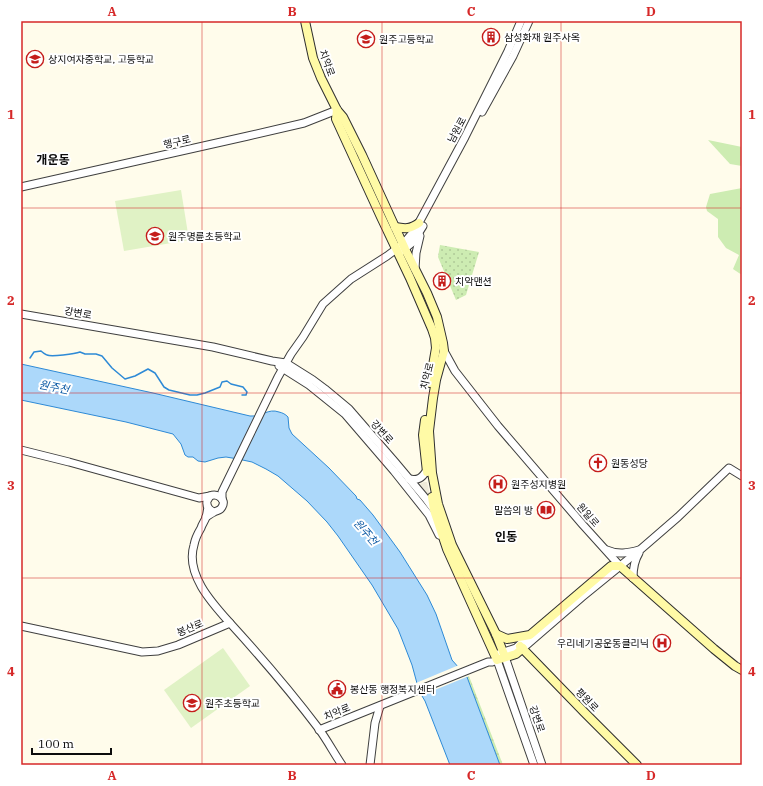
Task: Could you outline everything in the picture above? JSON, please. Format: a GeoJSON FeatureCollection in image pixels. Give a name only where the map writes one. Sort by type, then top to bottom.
{"type":"FeatureCollection","features":[{"type":"Feature","properties":{"kind":"main road","name":"치악로"},"geometry":{"type":"LineString","coordinates":[[305,21],[313,58],[321,78],[336,110],[343,117],[349,128],[395,227],[401,249],[435,338],[436,348],[423,435],[434,510]]}},
{"type":"Feature","properties":{"kind":"main road","name":"치악로"},"geometry":{"type":"LineString","coordinates":[[336,110],[336,118],[381,217],[415,269],[437,317],[444,351],[432,398],[429,431],[432,473],[449,547],[500,656]]}},
{"type":"Feature","properties":{"kind":"main road"},"geometry":{"type":"LineString","coordinates":[[395,227],[413,228],[420,226]]}},
{"type":"Feature","properties":{"kind":"main road","name":"강변로"},"geometry":{"type":"LineString","coordinates":[[434,510],[449,547]]}},
{"type":"Feature","properties":{"kind":"main road","name":"치악로"},"geometry":{"type":"LineString","coordinates":[[449,547],[496,634],[500,656]]}},
{"type":"Feature","properties":{"kind":"main road"},"geometry":{"type":"LineString","coordinates":[[496,634],[507,639],[530,635],[580,596],[611,566],[620,566]]}},
{"type":"Feature","properties":{"kind":"main road","name":"원일로"},"geometry":{"type":"LineString","coordinates":[[620,566],[714,649],[742,670]]}},
{"type":"Feature","properties":{"kind":"main road"},"geometry":{"type":"LineString","coordinates":[[500,656],[516,654],[521,647]]}},
{"type":"Feature","properties":{"kind":"main road","name":"평원로"},"geometry":{"type":"LineString","coordinates":[[521,647],[637,765]]}},
{"type":"Feature","properties":{"kind":"street","name":"남원로"},"geometry":{"type":"LineString","coordinates":[[420,226],[508,52],[521,21]]}},
{"type":"Feature","properties":{"kind":"street","name":"남원로"},"geometry":{"type":"LineString","coordinates":[[218,495],[284,366],[323,304],[351,279],[387,256],[401,249],[415,230],[420,226],[514,56],[529,21]]}},
{"type":"Feature","properties":{"kind":"street","name":"행구로"},"geometry":{"type":"LineString","coordinates":[[21,188],[255,135],[304,122],[336,110]]}},
{"type":"Feature","properties":{"kind":"street"},"geometry":{"type":"LineString","coordinates":[[415,269],[420,226]]}},
{"type":"Feature","properties":{"kind":"street","name":"강변로"},"geometry":{"type":"LineString","coordinates":[[21,314],[213,347],[272,361],[284,366],[313,380],[349,409],[396,462],[434,510]]}},
{"type":"Feature","properties":{"kind":"street","name":"원일로"},"geometry":{"type":"LineString","coordinates":[[444,351],[455,371],[498,426],[620,566]]}},
{"type":"Feature","properties":{"kind":"street","name":"강변로"},"geometry":{"type":"LineString","coordinates":[[284,366],[345,414],[394,471],[429,515],[449,547]]}},
{"type":"Feature","properties":{"kind":"street"},"geometry":{"type":"LineString","coordinates":[[21,450],[199,498],[218,495]]}},
{"type":"Feature","properties":{"kind":"street"},"geometry":{"type":"LineString","coordinates":[[620,566],[641,550],[678,517],[729,468],[742,476]]}},
{"type":"Feature","properties":{"kind":"street"},"geometry":{"type":"LineString","coordinates":[[409,479],[414,480],[422,477],[427,470]]}},
{"type":"Feature","properties":{"kind":"street"},"geometry":{"type":"LineString","coordinates":[[218,495],[208,498],[209,508],[193,546],[191,556],[197,578],[214,605],[262,658],[320,730]]}},
{"type":"Feature","properties":{"kind":"street"},"geometry":{"type":"LineString","coordinates":[[199,498],[209,508],[217,512],[222,508],[223,503],[218,495]]}},
{"type":"Feature","properties":{"kind":"street"},"geometry":{"type":"LineString","coordinates":[[603,548],[614,553],[641,550]]}},
{"type":"Feature","properties":{"kind":"street"},"geometry":{"type":"LineString","coordinates":[[634,578],[633,568],[635,559],[641,550]]}},
{"type":"Feature","properties":{"kind":"street"},"geometry":{"type":"LineString","coordinates":[[521,647],[580,596]]}},
{"type":"Feature","properties":{"kind":"street","name":"봉산로"},"geometry":{"type":"LineString","coordinates":[[21,626],[142,652],[158,651],[171,647],[230,623]]}},
{"type":"Feature","properties":{"kind":"street"},"geometry":{"type":"LineString","coordinates":[[521,647],[530,635]]}},
{"type":"Feature","properties":{"kind":"street","name":"치악로"},"geometry":{"type":"LineString","coordinates":[[342,765],[320,730],[488,662],[492,656],[500,656]]}},
{"type":"Feature","properties":{"kind":"street","name":"강변로"},"geometry":{"type":"LineString","coordinates":[[500,656],[534,765]]}},
{"type":"Feature","properties":{"kind":"street","name":"강변로"},"geometry":{"type":"LineString","coordinates":[[500,656],[542,765]]}},
{"type":"Feature","properties":{"kind":"street"},"geometry":{"type":"LineString","coordinates":[[370,765],[375,723],[380,706]]}},
{"type":"Feature","properties":{"kind":"green space"},"geometry":{"type":"Polygon","coordinates":[[[708,140],[742,147],[742,166],[730,164],[708,140]]]}},
{"type":"Feature","properties":{"kind":"green space"},"geometry":{"type":"Polygon","coordinates":[[[742,188],[742,275],[733,269],[739,255],[726,248],[718,237],[718,219],[707,211],[706,207],[710,194],[742,188]]]}},
{"type":"Feature","properties":{"kind":"green space"},"geometry":{"type":"Polygon","coordinates":[[[181,190],[189,240],[124,251],[115,201],[181,190]]]}},
{"type":"Feature","properties":{"kind":"green space"},"geometry":{"type":"Polygon","coordinates":[[[440,245],[479,252],[466,295],[456,300],[438,257],[440,245]]]}},
{"type":"Feature","properties":{"kind":"green space"},"geometry":{"type":"Polygon","coordinates":[[[223,648],[250,686],[191,728],[164,690],[223,648]]]}},
{"type":"Feature","properties":{"kind":"green space"},"geometry":{"type":"Polygon","coordinates":[[[469,676],[503,765],[500,765],[467,677],[469,676]]]}},
{"type":"Feature","properties":{"kind":"shaded area"},"geometry":{"type":"Polygon","coordinates":[[[427,482],[432,504],[418,485],[427,482]]]}},
{"type":"Feature","properties":{"kind":"water","name":"원주천"},"geometry":{"type":"Polygon","coordinates":[[[21,364],[250,416],[272,411],[280,412],[286,415],[288,417],[289,428],[292,434],[329,468],[373,515],[400,552],[427,595],[436,614],[452,660],[467,677],[500,765],[450,765],[418,687],[412,665],[398,629],[372,585],[327,522],[307,501],[278,476],[252,462],[238,459],[226,457],[205,462],[198,461],[193,457],[188,457],[185,455],[181,444],[173,434],[126,422],[21,400],[21,364]]]}},
{"type":"Feature","properties":{"kind":"pier"},"geometry":{"type":"Polygon","coordinates":[[[459,665],[469,676],[420,696],[416,683],[459,665]]]}},
{"type":"Feature","properties":{"kind":"waterway"},"geometry":{"type":"LineString","coordinates":[[30,358],[34,352],[41,351],[49,356],[80,352],[85,354],[96,354],[102,356],[112,368],[125,379],[135,376],[148,369],[155,373],[164,387],[169,390],[190,395],[197,395],[220,387],[222,382],[227,381],[231,384],[243,387],[247,392],[246,395],[242,395]]}},
{"type":"Feature","properties":{"kind":"place","name":"삼성화재 원주사옥"},"geometry":{"type":"Point","coordinates":[491,37]}},
{"type":"Feature","properties":{"kind":"place","name":"원주고등학교"},"geometry":{"type":"Point","coordinates":[366,39]}},
{"type":"Feature","properties":{"kind":"place","name":"상지여자중학교, 고등학교"},"geometry":{"type":"Point","coordinates":[35,59]}},
{"type":"Feature","properties":{"kind":"place","name":"원주명륜초등학교"},"geometry":{"type":"Point","coordinates":[155,236]}},
{"type":"Feature","properties":{"kind":"place","name":"치악맨션"},"geometry":{"type":"Point","coordinates":[442,281]}},
{"type":"Feature","properties":{"kind":"place","name":"원동성당"},"geometry":{"type":"Point","coordinates":[598,463]}},
{"type":"Feature","properties":{"kind":"place","name":"원주성지병원"},"geometry":{"type":"Point","coordinates":[498,484]}},
{"type":"Feature","properties":{"kind":"place","name":"말씀의 방"},"geometry":{"type":"Point","coordinates":[546,510]}},
{"type":"Feature","properties":{"kind":"place","name":"우리네기공운동클리닉"},"geometry":{"type":"Point","coordinates":[662,643]}},
{"type":"Feature","properties":{"kind":"place","name":"봉산동 행정복지센터"},"geometry":{"type":"Point","coordinates":[337,689]}},
{"type":"Feature","properties":{"kind":"place","name":"원주초등학교"},"geometry":{"type":"Point","coordinates":[192,703]}},
{"type":"Feature","properties":{"kind":"district","name":"개운동"},"geometry":{"type":"Point","coordinates":[53,159]}},
{"type":"Feature","properties":{"kind":"district","name":"인동"},"geometry":{"type":"Point","coordinates":[506,536]}}]}
